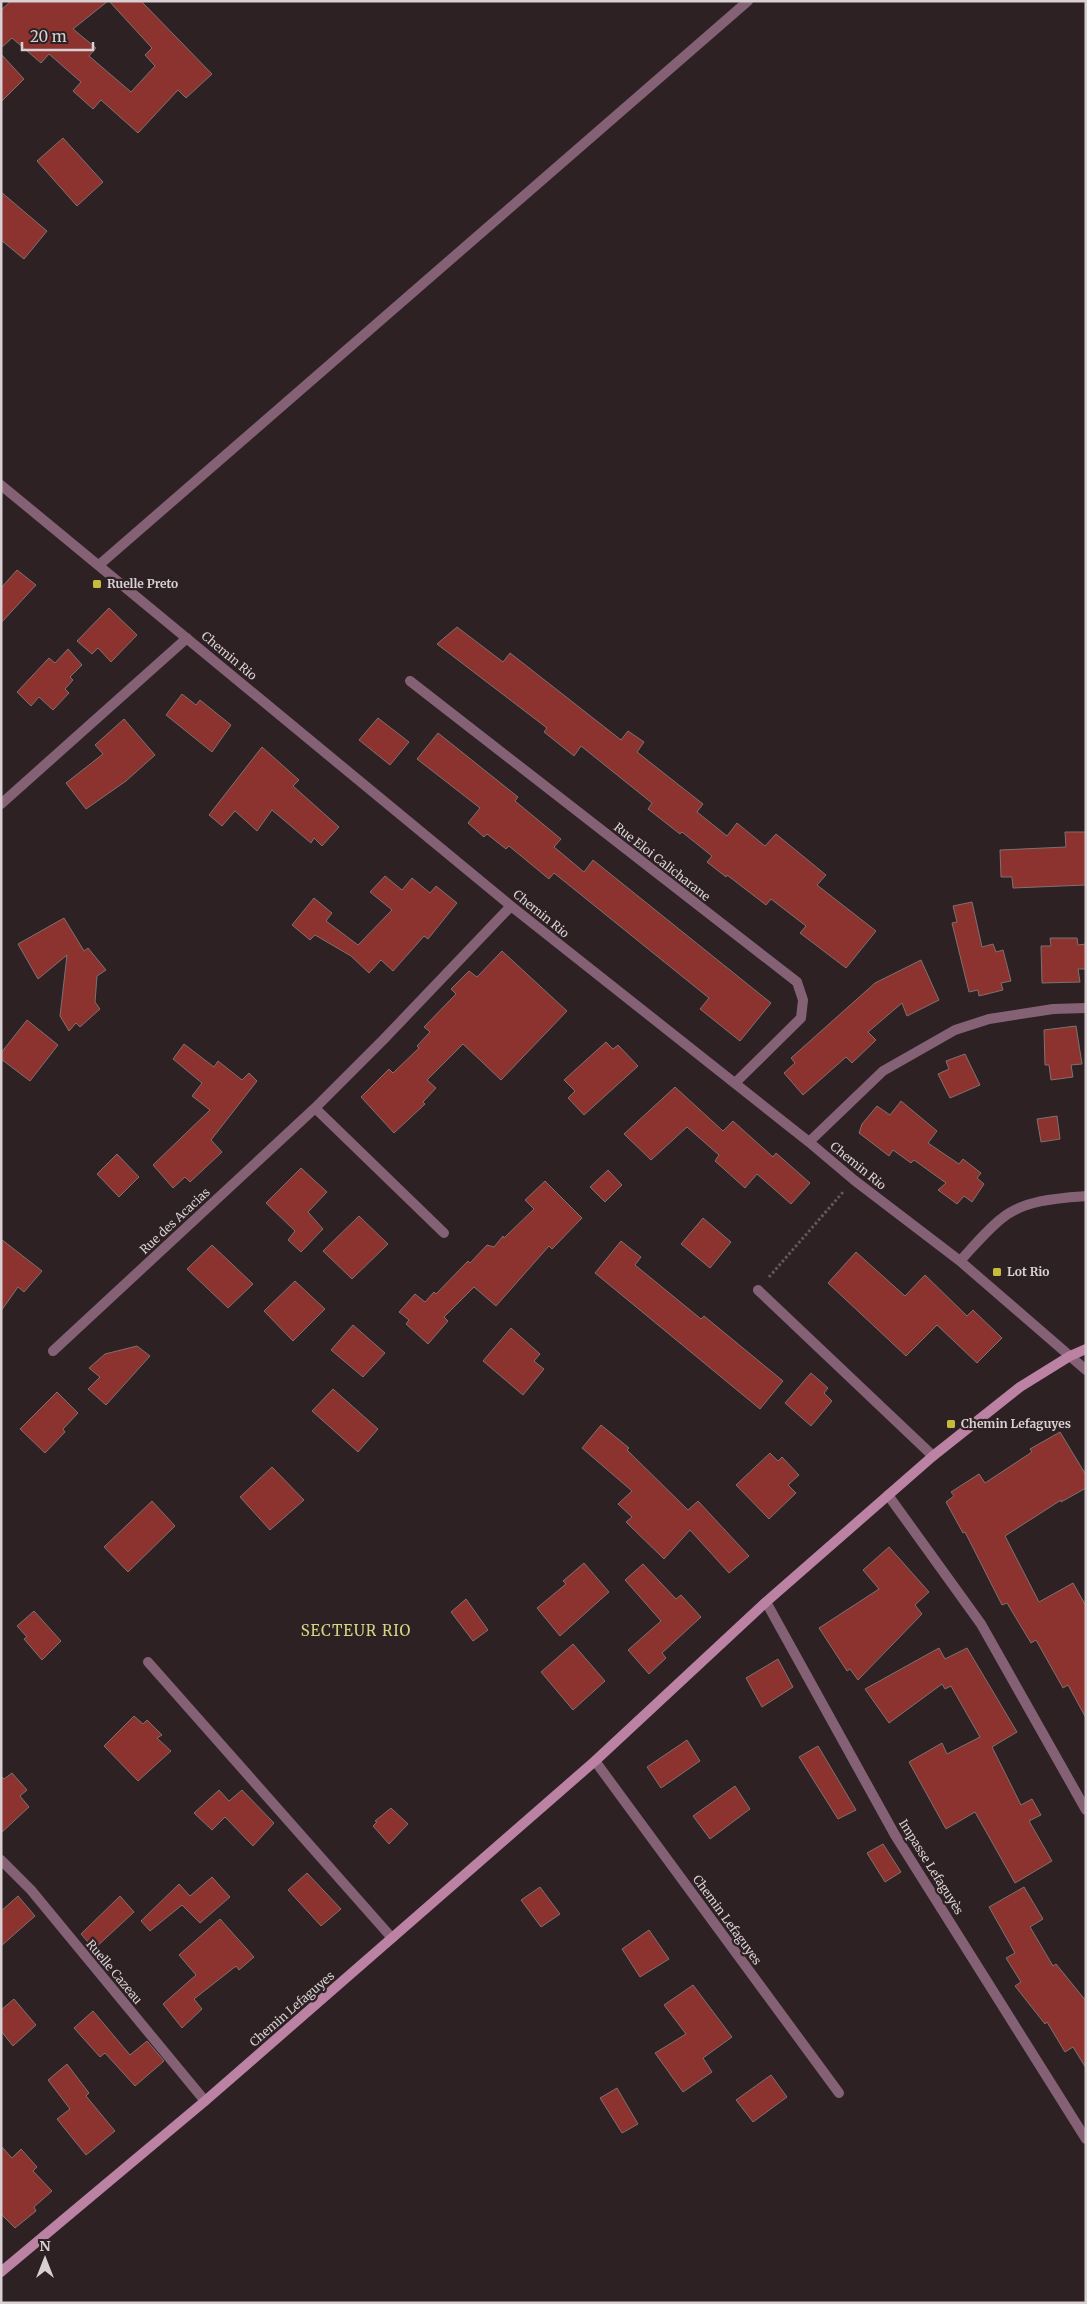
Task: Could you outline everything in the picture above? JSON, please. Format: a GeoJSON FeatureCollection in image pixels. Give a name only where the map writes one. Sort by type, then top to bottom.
{"type":"FeatureCollection","features":[{"type":"Feature","properties":{"kind":"main road","name":"Chemin Lefaguyes"},"geometry":{"type":"LineString","coordinates":[[1,2272],[204,2101],[596,1761],[766,1602],[888,1495],[1020,1387],[1070,1356],[1086,1349]]}},
{"type":"Feature","properties":{"kind":"street"},"geometry":{"type":"LineString","coordinates":[[99,565],[748,1]]}},
{"type":"Feature","properties":{"kind":"street","name":"Chemin Rio"},"geometry":{"type":"LineString","coordinates":[[1,485],[510,906],[809,1142],[854,1180],[960,1261],[1070,1356]]}},
{"type":"Feature","properties":{"kind":"street"},"geometry":{"type":"LineString","coordinates":[[1,804],[187,638]]}},
{"type":"Feature","properties":{"kind":"street","name":"Rue Eloi Calicharane"},"geometry":{"type":"LineString","coordinates":[[410,681],[797,982],[803,1000],[801,1018],[734,1083]]}},
{"type":"Feature","properties":{"kind":"street","name":"Rue des Acacias"},"geometry":{"type":"LineString","coordinates":[[53,1351],[314,1108],[384,1039],[510,906]]}},
{"type":"Feature","properties":{"kind":"street"},"geometry":{"type":"LineString","coordinates":[[809,1142],[883,1071],[955,1030],[989,1019],[1053,1008],[1086,1008]]}},
{"type":"Feature","properties":{"kind":"street"},"geometry":{"type":"LineString","coordinates":[[314,1108],[444,1232]]}},
{"type":"Feature","properties":{"kind":"street"},"geometry":{"type":"LineString","coordinates":[[960,1261],[1002,1218],[1035,1204],[1053,1199],[1086,1196]]}},
{"type":"Feature","properties":{"kind":"street"},"geometry":{"type":"LineString","coordinates":[[758,1290],[934,1456]]}},
{"type":"Feature","properties":{"kind":"street"},"geometry":{"type":"LineString","coordinates":[[1070,1356],[1086,1370]]}},
{"type":"Feature","properties":{"kind":"street"},"geometry":{"type":"LineString","coordinates":[[888,1495],[981,1624],[1086,1810]]}},
{"type":"Feature","properties":{"kind":"street","name":"Impasse Lefaguyès"},"geometry":{"type":"LineString","coordinates":[[766,1602],[895,1835],[1086,2139]]}},
{"type":"Feature","properties":{"kind":"street"},"geometry":{"type":"LineString","coordinates":[[148,1662],[392,1938]]}},
{"type":"Feature","properties":{"kind":"street","name":"Chemin Lefaguyes"},"geometry":{"type":"LineString","coordinates":[[596,1761],[839,2094]]}},
{"type":"Feature","properties":{"kind":"street","name":"Ruelle Cazeau"},"geometry":{"type":"LineString","coordinates":[[1,1860],[31,1890],[204,2101]]}},
{"type":"Feature","properties":{"kind":"path"},"geometry":{"type":"LineString","coordinates":[[758,1290],[854,1180]]}},
{"type":"Feature","properties":{"kind":"building"},"geometry":{"type":"Polygon","coordinates":[[[11,1],[108,1],[73,29],[96,48],[89,56],[131,92],[155,66],[145,55],[152,48],[109,1],[141,1],[212,74],[186,98],[178,90],[138,133],[101,100],[93,109],[73,91],[81,82],[49,54],[41,63],[12,38],[1,48],[1,10],[11,1]]]}},
{"type":"Feature","properties":{"kind":"building"},"geometry":{"type":"Polygon","coordinates":[[[1,54],[24,79],[1,102],[1,54]]]}},
{"type":"Feature","properties":{"kind":"building"},"geometry":{"type":"Polygon","coordinates":[[[63,138],[103,182],[77,206],[37,161],[63,138]]]}},
{"type":"Feature","properties":{"kind":"building"},"geometry":{"type":"Polygon","coordinates":[[[1,192],[47,231],[24,259],[1,240],[1,192]]]}},
{"type":"Feature","properties":{"kind":"building"},"geometry":{"type":"Polygon","coordinates":[[[17,570],[36,585],[1,623],[1,588],[17,570]]]}},
{"type":"Feature","properties":{"kind":"building"},"geometry":{"type":"Polygon","coordinates":[[[109,608],[137,635],[111,662],[98,648],[92,654],[77,641],[109,608]]]}},
{"type":"Feature","properties":{"kind":"building"},"geometry":{"type":"Polygon","coordinates":[[[457,627],[503,662],[510,653],[621,740],[628,731],[644,742],[637,752],[703,804],[697,812],[727,836],[737,823],[765,846],[776,834],[826,875],[817,885],[876,931],[846,968],[800,933],[806,926],[771,899],[766,905],[707,862],[712,856],[682,832],[680,834],[648,809],[652,803],[581,746],[574,756],[544,732],[547,728],[437,644],[457,627]]]}},
{"type":"Feature","properties":{"kind":"building"},"geometry":{"type":"Polygon","coordinates":[[[68,649],[82,665],[70,677],[73,680],[65,689],[69,693],[53,710],[39,697],[31,706],[17,692],[49,658],[55,663],[68,649]]]}},
{"type":"Feature","properties":{"kind":"building"},"geometry":{"type":"Polygon","coordinates":[[[182,694],[196,705],[200,700],[231,725],[212,752],[166,715],[182,694]]]}},
{"type":"Feature","properties":{"kind":"building"},"geometry":{"type":"Polygon","coordinates":[[[378,718],[409,742],[390,765],[359,740],[378,718]]]}},
{"type":"Feature","properties":{"kind":"building"},"geometry":{"type":"Polygon","coordinates":[[[124,719],[155,755],[126,781],[86,809],[66,783],[103,754],[95,745],[124,719]]]}},
{"type":"Feature","properties":{"kind":"building"},"geometry":{"type":"Polygon","coordinates":[[[438,733],[518,797],[515,801],[561,839],[554,847],[584,872],[593,860],[771,1003],[740,1041],[700,1009],[709,998],[554,873],[549,879],[509,846],[506,849],[487,834],[484,837],[468,823],[480,808],[417,759],[438,733]]]}},
{"type":"Feature","properties":{"kind":"building"},"geometry":{"type":"Polygon","coordinates":[[[262,747],[299,780],[293,786],[339,827],[322,846],[314,838],[311,843],[272,810],[257,831],[235,811],[222,826],[209,815],[262,747]]]}},
{"type":"Feature","properties":{"kind":"building"},"geometry":{"type":"Polygon","coordinates":[[[1065,832],[1086,832],[1086,885],[1013,888],[1012,877],[1001,877],[1000,850],[1066,847],[1065,832]]]}},
{"type":"Feature","properties":{"kind":"building"},"geometry":{"type":"Polygon","coordinates":[[[385,876],[402,890],[412,878],[430,893],[436,886],[457,903],[428,939],[424,936],[393,971],[381,960],[369,973],[351,956],[315,935],[310,940],[292,925],[314,898],[332,913],[326,921],[358,945],[392,910],[370,892],[385,876]]]}},
{"type":"Feature","properties":{"kind":"building"},"geometry":{"type":"Polygon","coordinates":[[[972,902],[982,947],[993,944],[996,952],[1003,950],[1011,981],[1001,983],[1003,990],[979,996],[978,990],[969,992],[952,923],[957,922],[953,906],[972,902]]]}},
{"type":"Feature","properties":{"kind":"building"},"geometry":{"type":"Polygon","coordinates":[[[64,918],[84,951],[88,948],[106,970],[97,976],[95,1002],[100,1009],[80,1027],[76,1023],[69,1031],[60,1016],[67,955],[38,979],[18,944],[64,918]]]}},
{"type":"Feature","properties":{"kind":"building"},"geometry":{"type":"Polygon","coordinates":[[[1050,938],[1077,938],[1078,945],[1086,944],[1086,969],[1078,969],[1080,982],[1042,983],[1041,946],[1051,946],[1050,938]]]}},
{"type":"Feature","properties":{"kind":"building"},"geometry":{"type":"Polygon","coordinates":[[[502,951],[567,1011],[501,1080],[463,1044],[427,1080],[436,1088],[423,1102],[425,1104],[394,1133],[361,1097],[389,1069],[393,1073],[419,1048],[417,1046],[430,1032],[424,1027],[456,994],[451,989],[469,971],[477,977],[502,951]]]}},
{"type":"Feature","properties":{"kind":"building"},"geometry":{"type":"Polygon","coordinates":[[[921,960],[939,1000],[907,1016],[902,1003],[868,1032],[876,1040],[852,1063],[846,1057],[803,1095],[784,1073],[795,1063],[791,1058],[875,983],[921,960]]]}},
{"type":"Feature","properties":{"kind":"building"},"geometry":{"type":"Polygon","coordinates":[[[27,1020],[58,1045],[30,1081],[1,1059],[1,1053],[27,1020]]]}},
{"type":"Feature","properties":{"kind":"building"},"geometry":{"type":"Polygon","coordinates":[[[1076,1026],[1082,1064],[1071,1065],[1073,1077],[1051,1080],[1049,1065],[1045,1065],[1044,1030],[1076,1026]]]}},
{"type":"Feature","properties":{"kind":"building"},"geometry":{"type":"Polygon","coordinates":[[[606,1042],[613,1049],[618,1045],[638,1066],[584,1115],[568,1098],[575,1091],[564,1080],[606,1042]]]}},
{"type":"Feature","properties":{"kind":"building"},"geometry":{"type":"Polygon","coordinates":[[[184,1044],[214,1067],[218,1061],[242,1080],[249,1073],[257,1081],[211,1140],[222,1152],[190,1182],[185,1177],[173,1188],[153,1165],[210,1110],[192,1096],[202,1083],[173,1059],[184,1044]]]}},
{"type":"Feature","properties":{"kind":"building"},"geometry":{"type":"Polygon","coordinates":[[[965,1054],[980,1085],[950,1098],[938,1074],[949,1069],[946,1061],[965,1054]]]}},
{"type":"Feature","properties":{"kind":"building"},"geometry":{"type":"Polygon","coordinates":[[[675,1087],[723,1131],[733,1121],[773,1157],[776,1153],[810,1183],[791,1204],[757,1174],[745,1188],[715,1161],[719,1155],[687,1127],[651,1160],[624,1134],[675,1087]]]}},
{"type":"Feature","properties":{"kind":"building"},"geometry":{"type":"Polygon","coordinates":[[[901,1101],[937,1131],[928,1143],[959,1164],[963,1159],[981,1173],[977,1178],[984,1184],[972,1202],[964,1196],[957,1204],[938,1190],[946,1183],[914,1160],[911,1163],[893,1150],[889,1156],[859,1133],[862,1124],[877,1106],[890,1115],[901,1101]]]}},
{"type":"Feature","properties":{"kind":"building"},"geometry":{"type":"Polygon","coordinates":[[[1057,1116],[1060,1139],[1041,1142],[1037,1119],[1057,1116]]]}},
{"type":"Feature","properties":{"kind":"building"},"geometry":{"type":"Polygon","coordinates":[[[117,1154],[139,1177],[119,1197],[97,1174],[117,1154]]]}},
{"type":"Feature","properties":{"kind":"building"},"geometry":{"type":"Polygon","coordinates":[[[301,1168],[327,1192],[308,1212],[323,1229],[301,1252],[288,1240],[295,1231],[266,1203],[301,1168]]]}},
{"type":"Feature","properties":{"kind":"building"},"geometry":{"type":"Polygon","coordinates":[[[608,1170],[622,1185],[605,1202],[590,1187],[608,1170]]]}},
{"type":"Feature","properties":{"kind":"building"},"geometry":{"type":"Polygon","coordinates":[[[545,1181],[582,1218],[552,1249],[549,1246],[496,1306],[474,1287],[444,1317],[448,1321],[428,1344],[406,1324],[409,1320],[399,1312],[415,1294],[425,1302],[434,1292],[436,1294],[468,1261],[470,1263],[487,1245],[494,1247],[503,1236],[504,1238],[534,1209],[525,1200],[545,1181]]]}},
{"type":"Feature","properties":{"kind":"building"},"geometry":{"type":"Polygon","coordinates":[[[359,1216],[388,1244],[352,1279],[323,1251],[359,1216]]]}},
{"type":"Feature","properties":{"kind":"building"},"geometry":{"type":"Polygon","coordinates":[[[703,1218],[731,1242],[710,1268],[681,1244],[703,1218]]]}},
{"type":"Feature","properties":{"kind":"building"},"geometry":{"type":"Polygon","coordinates":[[[1,1239],[42,1271],[24,1292],[18,1287],[1,1311],[1,1239]]]}},
{"type":"Feature","properties":{"kind":"building"},"geometry":{"type":"Polygon","coordinates":[[[621,1241],[641,1257],[635,1265],[701,1319],[704,1316],[783,1381],[760,1409],[595,1273],[621,1241]]]}},
{"type":"Feature","properties":{"kind":"building"},"geometry":{"type":"Polygon","coordinates":[[[212,1245],[253,1284],[228,1308],[187,1269],[212,1245]]]}},
{"type":"Feature","properties":{"kind":"building"},"geometry":{"type":"Polygon","coordinates":[[[856,1252],[905,1296],[925,1275],[967,1316],[973,1310],[1002,1338],[977,1363],[937,1325],[906,1356],[828,1283],[856,1252]]]}},
{"type":"Feature","properties":{"kind":"building"},"geometry":{"type":"Polygon","coordinates":[[[295,1281],[325,1309],[293,1341],[264,1311],[295,1281]]]}},
{"type":"Feature","properties":{"kind":"building"},"geometry":{"type":"Polygon","coordinates":[[[353,1325],[385,1353],[363,1377],[331,1350],[353,1325]]]}},
{"type":"Feature","properties":{"kind":"building"},"geometry":{"type":"Polygon","coordinates":[[[511,1328],[540,1354],[534,1361],[544,1369],[523,1395],[483,1361],[511,1328]]]}},
{"type":"Feature","properties":{"kind":"building"},"geometry":{"type":"Polygon","coordinates":[[[137,1346],[150,1356],[106,1405],[88,1389],[100,1377],[89,1368],[105,1354],[137,1346]]]}},
{"type":"Feature","properties":{"kind":"building"},"geometry":{"type":"Polygon","coordinates":[[[811,1373],[828,1388],[824,1393],[832,1401],[811,1426],[785,1403],[811,1373]]]}},
{"type":"Feature","properties":{"kind":"building"},"geometry":{"type":"Polygon","coordinates":[[[333,1389],[378,1429],[358,1452],[312,1411],[333,1389]]]}},
{"type":"Feature","properties":{"kind":"building"},"geometry":{"type":"Polygon","coordinates":[[[57,1392],[78,1413],[63,1429],[65,1432],[45,1453],[20,1429],[57,1392]]]}},
{"type":"Feature","properties":{"kind":"building"},"geometry":{"type":"Polygon","coordinates":[[[601,1425],[629,1448],[627,1450],[688,1510],[698,1501],[749,1556],[729,1573],[690,1530],[664,1559],[626,1522],[632,1517],[618,1504],[632,1491],[582,1448],[601,1425]]]}},
{"type":"Feature","properties":{"kind":"building"},"geometry":{"type":"Polygon","coordinates":[[[1060,1432],[1086,1475],[1086,1488],[1061,1502],[1061,1500],[1005,1536],[1039,1602],[1073,1583],[1086,1606],[1086,1718],[1068,1685],[1063,1688],[1036,1640],[1031,1643],[1007,1603],[1002,1605],[965,1532],[963,1533],[946,1502],[954,1496],[951,1492],[979,1474],[985,1483],[1032,1452],[1030,1449],[1060,1432]]]}},
{"type":"Feature","properties":{"kind":"building"},"geometry":{"type":"Polygon","coordinates":[[[770,1453],[778,1461],[782,1457],[799,1475],[788,1485],[796,1493],[769,1519],[736,1485],[770,1453]]]}},
{"type":"Feature","properties":{"kind":"building"},"geometry":{"type":"Polygon","coordinates":[[[272,1467],[304,1500],[270,1530],[240,1497],[272,1467]]]}},
{"type":"Feature","properties":{"kind":"building"},"geometry":{"type":"Polygon","coordinates":[[[152,1501],[175,1526],[128,1572],[104,1547],[152,1501]]]}},
{"type":"Feature","properties":{"kind":"building"},"geometry":{"type":"Polygon","coordinates":[[[889,1547],[929,1592],[915,1605],[922,1614],[858,1680],[850,1669],[847,1671],[819,1628],[879,1589],[863,1570],[889,1547]]]}},
{"type":"Feature","properties":{"kind":"building"},"geometry":{"type":"Polygon","coordinates":[[[584,1563],[609,1592],[560,1636],[537,1608],[566,1584],[563,1581],[584,1563]]]}},
{"type":"Feature","properties":{"kind":"building"},"geometry":{"type":"Polygon","coordinates":[[[643,1564],[676,1599],[681,1595],[701,1617],[662,1653],[666,1658],[649,1674],[628,1650],[661,1621],[625,1580],[643,1564]]]}},
{"type":"Feature","properties":{"kind":"building"},"geometry":{"type":"Polygon","coordinates":[[[466,1599],[488,1630],[473,1641],[451,1612],[466,1599]]]}},
{"type":"Feature","properties":{"kind":"building"},"geometry":{"type":"Polygon","coordinates":[[[34,1611],[61,1641],[42,1660],[24,1639],[27,1637],[17,1626],[34,1611]]]}},
{"type":"Feature","properties":{"kind":"building"},"geometry":{"type":"Polygon","coordinates":[[[573,1644],[605,1681],[573,1710],[541,1672],[573,1644]]]}},
{"type":"Feature","properties":{"kind":"building"},"geometry":{"type":"Polygon","coordinates":[[[939,1648],[945,1659],[967,1648],[1017,1732],[992,1747],[1021,1805],[1032,1799],[1041,1815],[1029,1821],[1052,1861],[1015,1883],[975,1812],[946,1829],[909,1762],[942,1743],[947,1754],[980,1737],[951,1686],[945,1689],[942,1684],[889,1723],[865,1689],[939,1648]]]}},
{"type":"Feature","properties":{"kind":"building"},"geometry":{"type":"Polygon","coordinates":[[[778,1659],[793,1687],[762,1707],[746,1678],[778,1659]]]}},
{"type":"Feature","properties":{"kind":"building"},"geometry":{"type":"Polygon","coordinates":[[[134,1716],[143,1724],[147,1720],[162,1735],[157,1738],[171,1751],[138,1781],[104,1746],[134,1716]]]}},
{"type":"Feature","properties":{"kind":"building"},"geometry":{"type":"Polygon","coordinates":[[[687,1740],[700,1761],[661,1788],[647,1767],[687,1740]]]}},
{"type":"Feature","properties":{"kind":"building"},"geometry":{"type":"Polygon","coordinates":[[[818,1746],[856,1810],[838,1819],[799,1757],[818,1746]]]}},
{"type":"Feature","properties":{"kind":"building"},"geometry":{"type":"Polygon","coordinates":[[[12,1773],[27,1790],[20,1796],[29,1807],[1,1833],[1,1776],[4,1779],[12,1773]]]}},
{"type":"Feature","properties":{"kind":"building"},"geometry":{"type":"Polygon","coordinates":[[[735,1786],[750,1809],[710,1839],[693,1816],[735,1786]]]}},
{"type":"Feature","properties":{"kind":"building"},"geometry":{"type":"Polygon","coordinates":[[[219,1790],[229,1801],[242,1790],[274,1823],[253,1846],[225,1817],[212,1830],[194,1813],[219,1790]]]}},
{"type":"Feature","properties":{"kind":"building"},"geometry":{"type":"Polygon","coordinates":[[[391,1808],[408,1824],[389,1844],[373,1826],[377,1822],[375,1821],[391,1808]]]}},
{"type":"Feature","properties":{"kind":"building"},"geometry":{"type":"Polygon","coordinates":[[[883,1844],[901,1872],[885,1882],[867,1853],[883,1844]]]}},
{"type":"Feature","properties":{"kind":"building"},"geometry":{"type":"Polygon","coordinates":[[[307,1873],[341,1909],[321,1926],[288,1890],[307,1873]]]}},
{"type":"Feature","properties":{"kind":"building"},"geometry":{"type":"Polygon","coordinates":[[[212,1877],[230,1897],[200,1923],[182,1905],[150,1931],[141,1921],[179,1884],[190,1896],[212,1877]]]}},
{"type":"Feature","properties":{"kind":"building"},"geometry":{"type":"Polygon","coordinates":[[[540,1887],[560,1914],[541,1927],[521,1900],[540,1887]]]}},
{"type":"Feature","properties":{"kind":"building"},"geometry":{"type":"Polygon","coordinates":[[[1024,1887],[1043,1919],[1030,1927],[1053,1966],[1056,1964],[1086,2001],[1086,2068],[1073,2047],[1065,2052],[1047,2022],[1045,2024],[1015,1986],[1021,1982],[1006,1958],[1015,1953],[989,1907],[1024,1887]]]}},
{"type":"Feature","properties":{"kind":"building"},"geometry":{"type":"Polygon","coordinates":[[[18,1896],[35,1916],[1,1946],[1,1911],[18,1896]]]}},
{"type":"Feature","properties":{"kind":"building"},"geometry":{"type":"Polygon","coordinates":[[[120,1896],[134,1912],[94,1949],[81,1934],[120,1896]]]}},
{"type":"Feature","properties":{"kind":"building"},"geometry":{"type":"Polygon","coordinates":[[[220,1919],[254,1957],[239,1970],[236,1966],[194,1999],[202,2009],[182,2028],[163,2004],[196,1975],[179,1955],[220,1919]]]}},
{"type":"Feature","properties":{"kind":"building"},"geometry":{"type":"Polygon","coordinates":[[[649,1930],[669,1959],[640,1977],[622,1949],[649,1930]]]}},
{"type":"Feature","properties":{"kind":"building"},"geometry":{"type":"Polygon","coordinates":[[[693,1985],[732,2037],[703,2058],[712,2072],[683,2092],[655,2053],[686,2034],[664,2005],[693,1985]]]}},
{"type":"Feature","properties":{"kind":"building"},"geometry":{"type":"Polygon","coordinates":[[[14,1999],[36,2025],[13,2046],[1,2031],[1,2010],[14,1999]]]}},
{"type":"Feature","properties":{"kind":"building"},"geometry":{"type":"Polygon","coordinates":[[[93,2011],[130,2055],[147,2041],[164,2061],[135,2086],[105,2053],[100,2057],[74,2028],[93,2011]]]}},
{"type":"Feature","properties":{"kind":"building"},"geometry":{"type":"Polygon","coordinates":[[[67,2064],[89,2093],[86,2096],[115,2131],[86,2155],[57,2119],[70,2109],[48,2080],[67,2064]]]}},
{"type":"Feature","properties":{"kind":"building"},"geometry":{"type":"Polygon","coordinates":[[[771,2075],[787,2097],[753,2122],[736,2100],[771,2075]]]}},
{"type":"Feature","properties":{"kind":"building"},"geometry":{"type":"Polygon","coordinates":[[[617,2088],[638,2124],[622,2133],[600,2098],[617,2088]]]}},
{"type":"Feature","properties":{"kind":"building"},"geometry":{"type":"Polygon","coordinates":[[[1,2146],[12,2158],[21,2149],[37,2167],[33,2171],[52,2191],[34,2207],[36,2211],[15,2228],[1,2214],[1,2146]]]}},
{"type":"Feature","properties":{"kind":"place","name":"Ruelle Preto"},"geometry":{"type":"Point","coordinates":[97,584]}},
{"type":"Feature","properties":{"kind":"place","name":"Lot Rio"},"geometry":{"type":"Point","coordinates":[997,1272]}},
{"type":"Feature","properties":{"kind":"place","name":"Chemin Lefaguyes"},"geometry":{"type":"Point","coordinates":[951,1424]}},
{"type":"Feature","properties":{"kind":"district","name":"SECTEUR RIO"},"geometry":{"type":"Point","coordinates":[356,1631]}}]}
